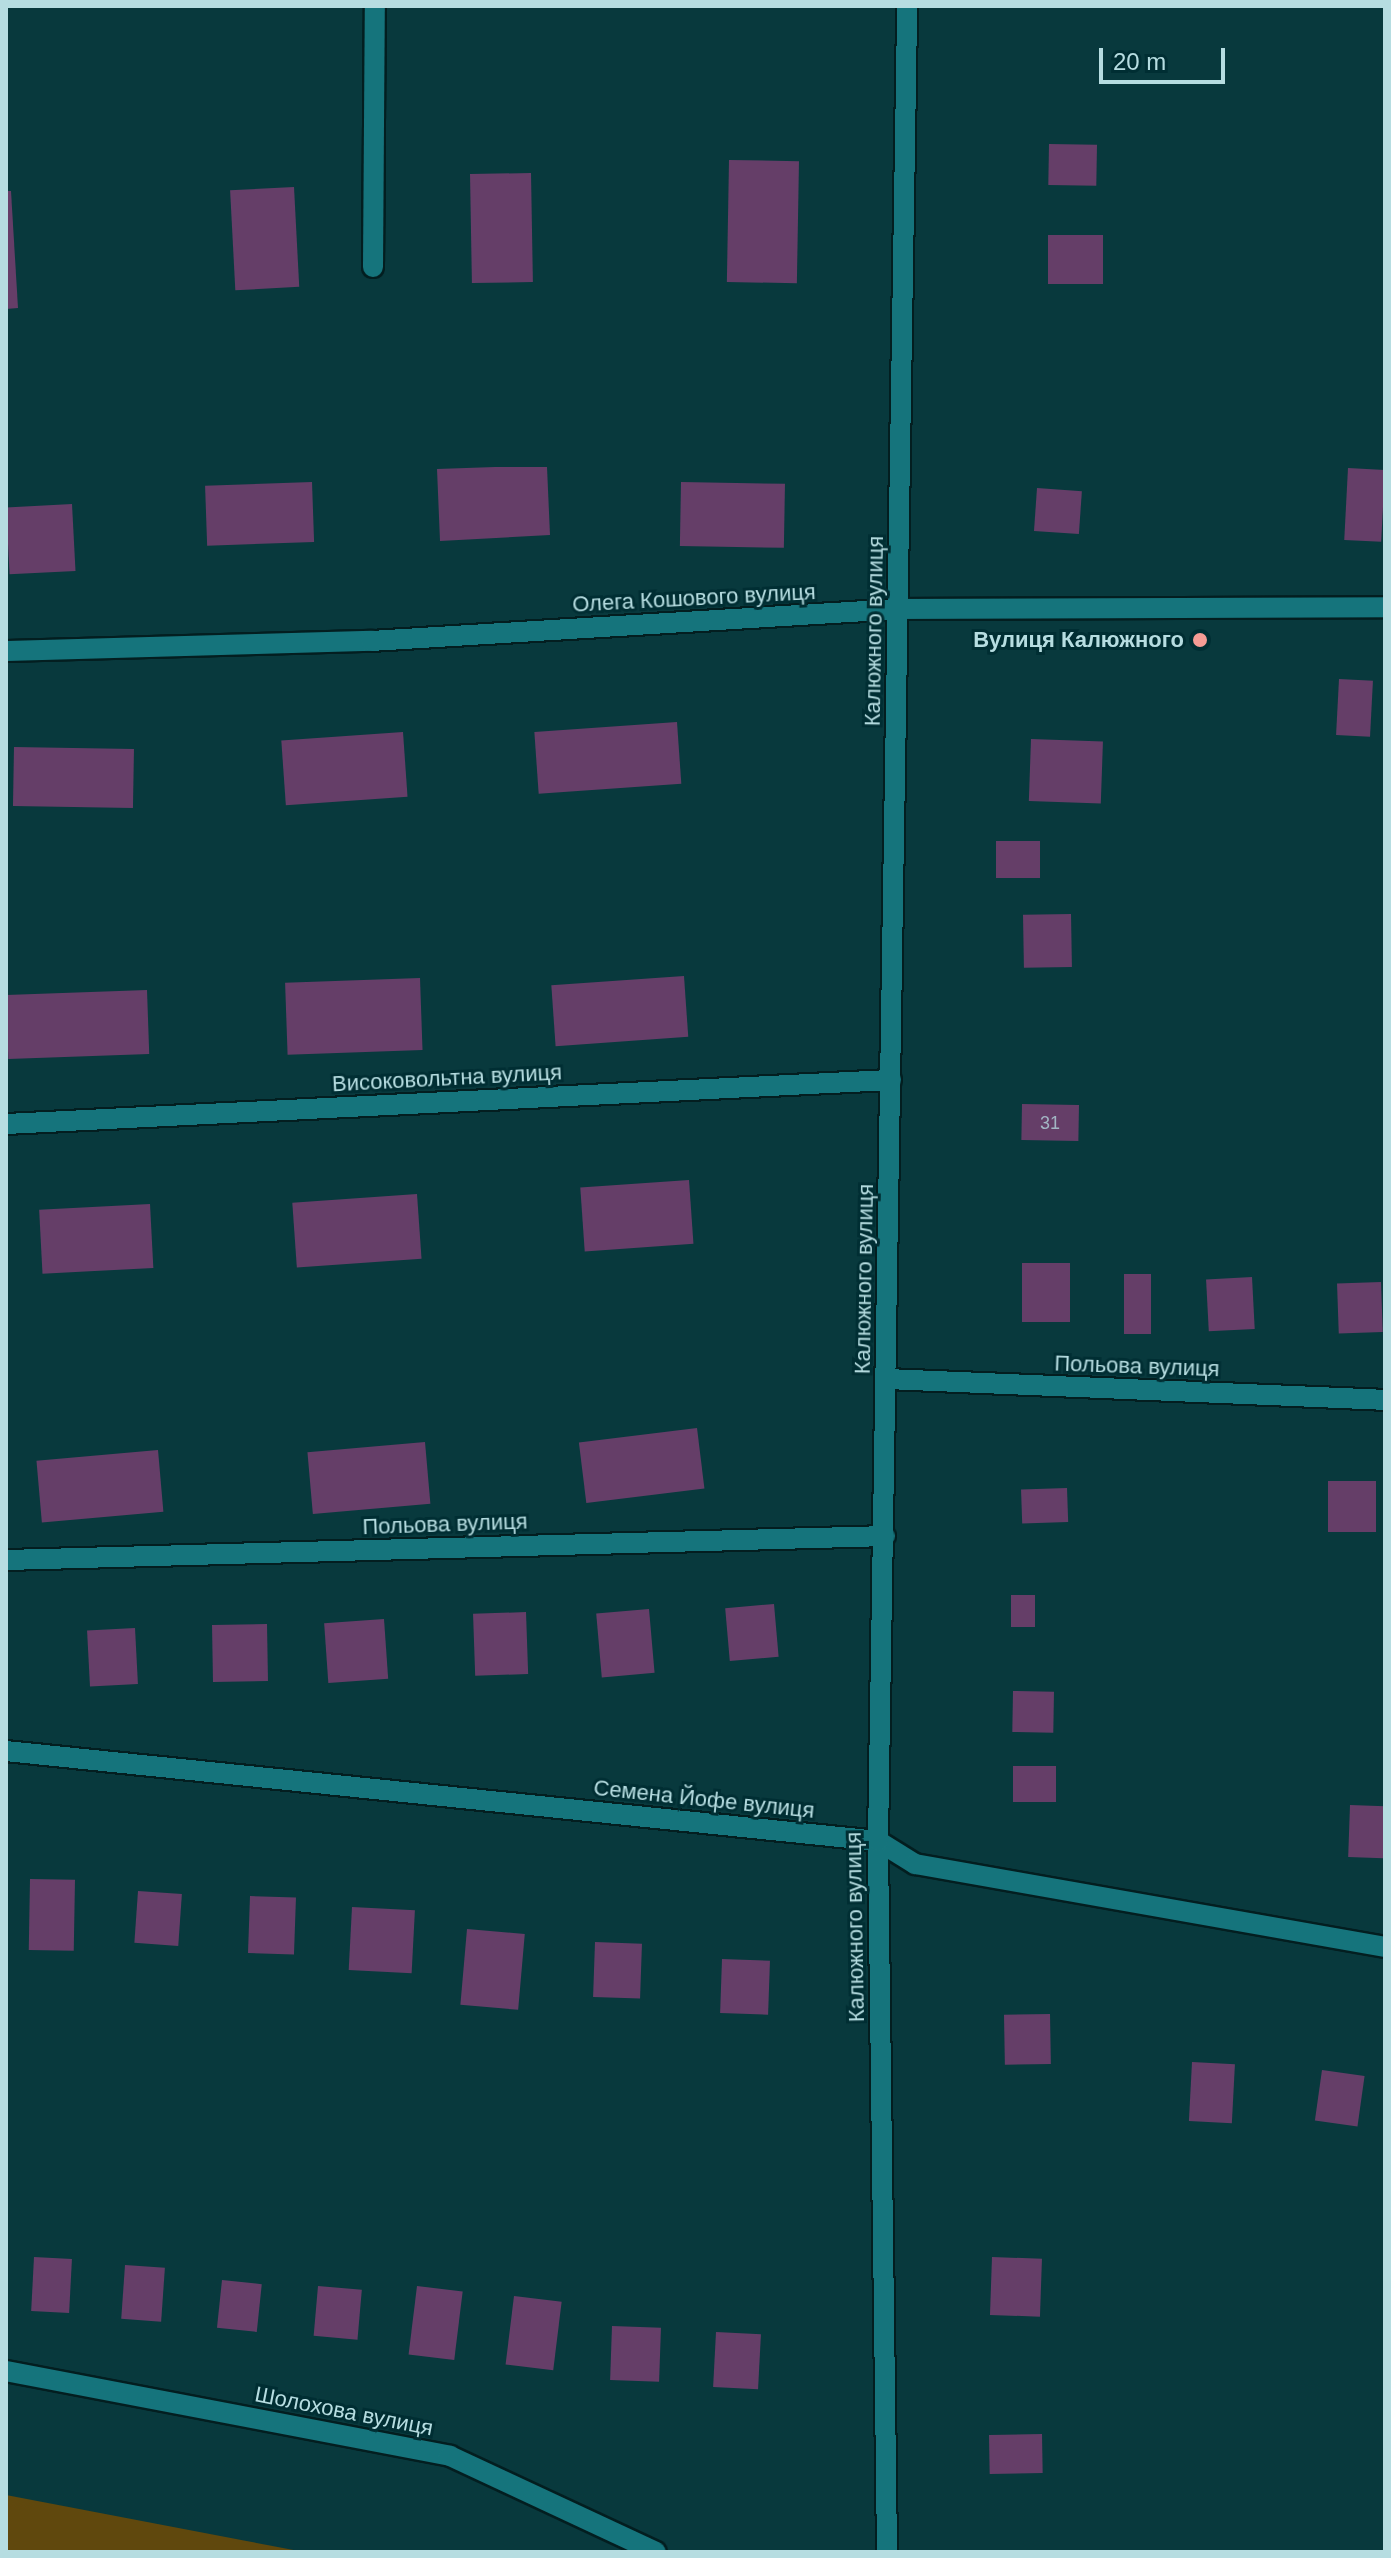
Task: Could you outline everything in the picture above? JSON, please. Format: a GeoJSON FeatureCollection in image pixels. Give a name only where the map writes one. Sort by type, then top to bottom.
{"type":"FeatureCollection","features":[{"type":"Feature","properties":{"kind":"street"},"geometry":{"type":"LineString","coordinates":[[373,267],[375,6]]}},
{"type":"Feature","properties":{"kind":"street","name":"Калюжного вулиця"},"geometry":{"type":"LineString","coordinates":[[887,2552],[878,1841],[907,6]]}},
{"type":"Feature","properties":{"kind":"street","name":"Олега Кошового вулиця"},"geometry":{"type":"LineString","coordinates":[[6,651],[371,641],[899,609],[1385,607]]}},
{"type":"Feature","properties":{"kind":"street","name":"Високовольтна вулиця"},"geometry":{"type":"LineString","coordinates":[[6,1124],[891,1080]]}},
{"type":"Feature","properties":{"kind":"street","name":"Польова вулиця"},"geometry":{"type":"LineString","coordinates":[[887,1379],[1385,1400]]}},
{"type":"Feature","properties":{"kind":"street","name":"Польова вулиця"},"geometry":{"type":"LineString","coordinates":[[6,1560],[885,1536]]}},
{"type":"Feature","properties":{"kind":"street","name":"Семена Йофе вулиця"},"geometry":{"type":"LineString","coordinates":[[6,1751],[878,1841],[915,1864],[1385,1947]]}},
{"type":"Feature","properties":{"kind":"street","name":"Шолохова вулиця"},"geometry":{"type":"LineString","coordinates":[[6,2371],[450,2456],[656,2552]]}},
{"type":"Feature","properties":{"kind":"shaded area"},"geometry":{"type":"Polygon","coordinates":[[[6,2495],[304,2552],[6,2552],[6,2495]]]}},
{"type":"Feature","properties":{"kind":"building"},"geometry":{"type":"Polygon","coordinates":[[[1049,144],[1097,145],[1096,186],[1048,185],[1049,144]]]}},
{"type":"Feature","properties":{"kind":"building"},"geometry":{"type":"Polygon","coordinates":[[[729,160],[799,161],[797,283],[727,282],[729,160]]]}},
{"type":"Feature","properties":{"kind":"building"},"geometry":{"type":"Polygon","coordinates":[[[531,173],[533,282],[472,283],[470,174],[531,173]]]}},
{"type":"Feature","properties":{"kind":"building"},"geometry":{"type":"Polygon","coordinates":[[[294,187],[299,287],[235,290],[230,190],[294,187]]]}},
{"type":"Feature","properties":{"kind":"building"},"geometry":{"type":"Polygon","coordinates":[[[6,191],[11,191],[18,308],[6,309],[6,191]]]}},
{"type":"Feature","properties":{"kind":"building"},"geometry":{"type":"Polygon","coordinates":[[[1048,235],[1103,235],[1103,284],[1048,284],[1048,235]]]}},
{"type":"Feature","properties":{"kind":"building"},"geometry":{"type":"Polygon","coordinates":[[[547,467],[550,535],[440,541],[437,469],[547,467]]]}},
{"type":"Feature","properties":{"kind":"building"},"geometry":{"type":"Polygon","coordinates":[[[1348,468],[1385,470],[1381,542],[1344,540],[1348,468]]]}},
{"type":"Feature","properties":{"kind":"building"},"geometry":{"type":"Polygon","coordinates":[[[312,482],[314,542],[207,546],[205,486],[312,482]]]}},
{"type":"Feature","properties":{"kind":"building"},"geometry":{"type":"Polygon","coordinates":[[[681,482],[785,484],[784,548],[680,546],[681,482]]]}},
{"type":"Feature","properties":{"kind":"building"},"geometry":{"type":"Polygon","coordinates":[[[1037,488],[1082,491],[1079,534],[1034,531],[1037,488]]]}},
{"type":"Feature","properties":{"kind":"building"},"geometry":{"type":"Polygon","coordinates":[[[72,504],[76,571],[10,574],[6,507],[72,504]]]}},
{"type":"Feature","properties":{"kind":"building"},"geometry":{"type":"Polygon","coordinates":[[[1339,679],[1373,681],[1370,737],[1336,735],[1339,679]]]}},
{"type":"Feature","properties":{"kind":"building"},"geometry":{"type":"Polygon","coordinates":[[[677,722],[681,784],[539,794],[534,732],[677,722]]]}},
{"type":"Feature","properties":{"kind":"building"},"geometry":{"type":"Polygon","coordinates":[[[403,732],[408,797],[286,805],[281,741],[403,732]]]}},
{"type":"Feature","properties":{"kind":"building"},"geometry":{"type":"Polygon","coordinates":[[[1031,739],[1103,742],[1101,803],[1029,801],[1031,739]]]}},
{"type":"Feature","properties":{"kind":"building"},"geometry":{"type":"Polygon","coordinates":[[[14,747],[134,749],[133,808],[13,806],[14,747]]]}},
{"type":"Feature","properties":{"kind":"building"},"geometry":{"type":"Polygon","coordinates":[[[996,841],[1040,841],[1040,878],[996,878],[996,841]]]}},
{"type":"Feature","properties":{"kind":"building"},"geometry":{"type":"Polygon","coordinates":[[[1071,914],[1072,967],[1024,968],[1023,915],[1071,914]]]}},
{"type":"Feature","properties":{"kind":"building"},"geometry":{"type":"Polygon","coordinates":[[[684,976],[688,1037],[556,1046],[551,985],[684,976]]]}},
{"type":"Feature","properties":{"kind":"building"},"geometry":{"type":"Polygon","coordinates":[[[420,978],[423,1050],[288,1055],[285,983],[420,978]]]}},
{"type":"Feature","properties":{"kind":"building"},"geometry":{"type":"Polygon","coordinates":[[[147,990],[149,1054],[8,1059],[6,995],[147,990]]]}},
{"type":"Feature","properties":{"kind":"building"},"geometry":{"type":"Polygon","coordinates":[[[1022,1104],[1079,1105],[1078,1141],[1021,1140],[1022,1104]]]}},
{"type":"Feature","properties":{"kind":"building"},"geometry":{"type":"Polygon","coordinates":[[[689,1180],[693,1244],[585,1251],[580,1188],[689,1180]]]}},
{"type":"Feature","properties":{"kind":"building"},"geometry":{"type":"Polygon","coordinates":[[[417,1194],[422,1259],[297,1268],[292,1203],[417,1194]]]}},
{"type":"Feature","properties":{"kind":"building"},"geometry":{"type":"Polygon","coordinates":[[[150,1204],[153,1268],[43,1274],[39,1210],[150,1204]]]}},
{"type":"Feature","properties":{"kind":"building"},"geometry":{"type":"Polygon","coordinates":[[[1022,1263],[1070,1263],[1070,1322],[1022,1322],[1022,1263]]]}},
{"type":"Feature","properties":{"kind":"building"},"geometry":{"type":"Polygon","coordinates":[[[1124,1274],[1151,1274],[1151,1334],[1124,1334],[1124,1274]]]}},
{"type":"Feature","properties":{"kind":"building"},"geometry":{"type":"Polygon","coordinates":[[[1252,1277],[1255,1329],[1209,1331],[1206,1279],[1252,1277]]]}},
{"type":"Feature","properties":{"kind":"building"},"geometry":{"type":"Polygon","coordinates":[[[1381,1282],[1383,1332],[1339,1334],[1337,1284],[1381,1282]]]}},
{"type":"Feature","properties":{"kind":"building"},"geometry":{"type":"Polygon","coordinates":[[[697,1428],[704,1489],[586,1503],[579,1443],[697,1428]]]}},
{"type":"Feature","properties":{"kind":"building"},"geometry":{"type":"Polygon","coordinates":[[[425,1442],[430,1504],[313,1514],[307,1452],[425,1442]]]}},
{"type":"Feature","properties":{"kind":"building"},"geometry":{"type":"Polygon","coordinates":[[[158,1450],[163,1512],[42,1522],[36,1461],[158,1450]]]}},
{"type":"Feature","properties":{"kind":"building"},"geometry":{"type":"Polygon","coordinates":[[[1328,1481],[1376,1481],[1376,1532],[1328,1532],[1328,1481]]]}},
{"type":"Feature","properties":{"kind":"building"},"geometry":{"type":"Polygon","coordinates":[[[1067,1488],[1068,1522],[1022,1524],[1021,1490],[1067,1488]]]}},
{"type":"Feature","properties":{"kind":"building"},"geometry":{"type":"Polygon","coordinates":[[[1011,1595],[1035,1595],[1035,1627],[1011,1627],[1011,1595]]]}},
{"type":"Feature","properties":{"kind":"building"},"geometry":{"type":"Polygon","coordinates":[[[774,1604],[779,1657],[730,1661],[725,1608],[774,1604]]]}},
{"type":"Feature","properties":{"kind":"building"},"geometry":{"type":"Polygon","coordinates":[[[649,1609],[655,1673],[602,1677],[596,1614],[649,1609]]]}},
{"type":"Feature","properties":{"kind":"building"},"geometry":{"type":"Polygon","coordinates":[[[526,1612],[528,1674],[475,1676],[473,1614],[526,1612]]]}},
{"type":"Feature","properties":{"kind":"building"},"geometry":{"type":"Polygon","coordinates":[[[384,1619],[388,1679],[328,1683],[324,1623],[384,1619]]]}},
{"type":"Feature","properties":{"kind":"building"},"geometry":{"type":"Polygon","coordinates":[[[267,1624],[268,1681],[213,1682],[212,1625],[267,1624]]]}},
{"type":"Feature","properties":{"kind":"building"},"geometry":{"type":"Polygon","coordinates":[[[135,1628],[138,1684],[90,1686],[87,1631],[135,1628]]]}},
{"type":"Feature","properties":{"kind":"building"},"geometry":{"type":"Polygon","coordinates":[[[1013,1691],[1054,1692],[1053,1733],[1012,1732],[1013,1691]]]}},
{"type":"Feature","properties":{"kind":"building"},"geometry":{"type":"Polygon","coordinates":[[[1013,1766],[1056,1766],[1056,1802],[1013,1802],[1013,1766]]]}},
{"type":"Feature","properties":{"kind":"building"},"geometry":{"type":"Polygon","coordinates":[[[1350,1805],[1385,1806],[1383,1858],[1348,1857],[1350,1805]]]}},
{"type":"Feature","properties":{"kind":"building"},"geometry":{"type":"Polygon","coordinates":[[[30,1879],[75,1880],[74,1951],[29,1950],[30,1879]]]}},
{"type":"Feature","properties":{"kind":"building"},"geometry":{"type":"Polygon","coordinates":[[[138,1891],[182,1894],[178,1946],[134,1943],[138,1891]]]}},
{"type":"Feature","properties":{"kind":"building"},"geometry":{"type":"Polygon","coordinates":[[[250,1896],[296,1898],[294,1955],[248,1953],[250,1896]]]}},
{"type":"Feature","properties":{"kind":"building"},"geometry":{"type":"Polygon","coordinates":[[[352,1907],[415,1910],[412,1973],[349,1970],[352,1907]]]}},
{"type":"Feature","properties":{"kind":"building"},"geometry":{"type":"Polygon","coordinates":[[[467,1929],[525,1934],[518,2010],[460,2005],[467,1929]]]}},
{"type":"Feature","properties":{"kind":"building"},"geometry":{"type":"Polygon","coordinates":[[[595,1942],[642,1944],[640,1999],[593,1997],[595,1942]]]}},
{"type":"Feature","properties":{"kind":"building"},"geometry":{"type":"Polygon","coordinates":[[[722,1959],[770,1961],[768,2015],[720,2013],[722,1959]]]}},
{"type":"Feature","properties":{"kind":"building"},"geometry":{"type":"Polygon","coordinates":[[[1050,2014],[1051,2064],[1005,2065],[1004,2015],[1050,2014]]]}},
{"type":"Feature","properties":{"kind":"building"},"geometry":{"type":"Polygon","coordinates":[[[1192,2062],[1235,2064],[1232,2123],[1189,2121],[1192,2062]]]}},
{"type":"Feature","properties":{"kind":"building"},"geometry":{"type":"Polygon","coordinates":[[[1322,2070],[1365,2076],[1357,2126],[1315,2121],[1322,2070]]]}},
{"type":"Feature","properties":{"kind":"building"},"geometry":{"type":"Polygon","coordinates":[[[34,2257],[72,2259],[69,2313],[31,2311],[34,2257]]]}},
{"type":"Feature","properties":{"kind":"building"},"geometry":{"type":"Polygon","coordinates":[[[992,2257],[1042,2259],[1040,2317],[990,2315],[992,2257]]]}},
{"type":"Feature","properties":{"kind":"building"},"geometry":{"type":"Polygon","coordinates":[[[125,2265],[165,2268],[161,2322],[121,2319],[125,2265]]]}},
{"type":"Feature","properties":{"kind":"building"},"geometry":{"type":"Polygon","coordinates":[[[222,2280],[262,2284],[257,2332],[217,2328],[222,2280]]]}},
{"type":"Feature","properties":{"kind":"building"},"geometry":{"type":"Polygon","coordinates":[[[318,2286],[362,2290],[357,2340],[314,2336],[318,2286]]]}},
{"type":"Feature","properties":{"kind":"building"},"geometry":{"type":"Polygon","coordinates":[[[417,2286],[463,2292],[454,2360],[409,2354],[417,2286]]]}},
{"type":"Feature","properties":{"kind":"building"},"geometry":{"type":"Polygon","coordinates":[[[514,2296],[562,2302],[553,2370],[506,2364],[514,2296]]]}},
{"type":"Feature","properties":{"kind":"building"},"geometry":{"type":"Polygon","coordinates":[[[612,2326],[661,2328],[659,2382],[610,2380],[612,2326]]]}},
{"type":"Feature","properties":{"kind":"building"},"geometry":{"type":"Polygon","coordinates":[[[716,2332],[761,2334],[758,2389],[713,2387],[716,2332]]]}},
{"type":"Feature","properties":{"kind":"building"},"geometry":{"type":"Polygon","coordinates":[[[1042,2434],[1043,2473],[990,2474],[989,2435],[1042,2434]]]}},
{"type":"Feature","properties":{"kind":"place","name":"Вулиця Калюжного"},"geometry":{"type":"Point","coordinates":[1200,640]}}]}
